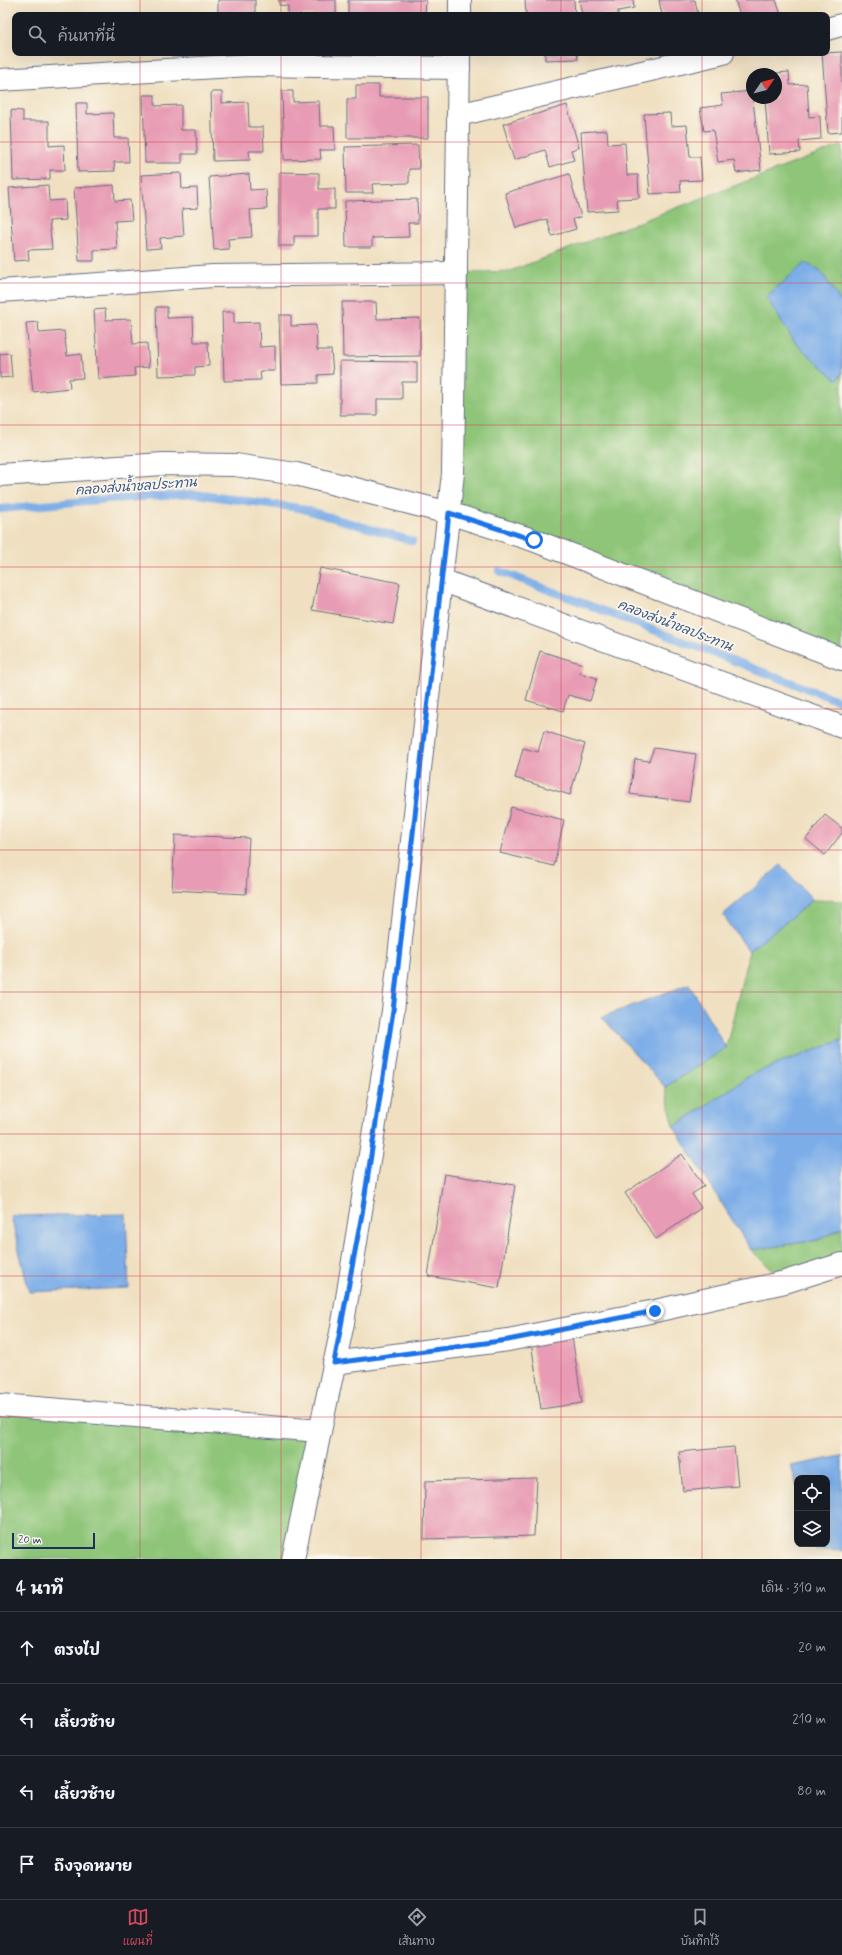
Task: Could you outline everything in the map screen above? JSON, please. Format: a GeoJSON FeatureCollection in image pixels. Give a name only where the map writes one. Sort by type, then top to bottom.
{"type":"FeatureCollection","features":[{"type":"Feature","properties":{"kind":"street"},"geometry":{"type":"LineString","coordinates":[[460,0],[460,12]]}},
{"type":"Feature","properties":{"kind":"street"},"geometry":{"type":"LineString","coordinates":[[458,115],[710,56]]}},
{"type":"Feature","properties":{"kind":"street"},"geometry":{"type":"LineString","coordinates":[[0,80],[250,65],[459,60],[453,473],[449,513],[393,1011],[360,1222],[334,1363],[293,1559]]}},
{"type":"Feature","properties":{"kind":"street"},"geometry":{"type":"LineString","coordinates":[[0,291],[213,276],[456,273]]}},
{"type":"Feature","properties":{"kind":"street"},"geometry":{"type":"LineString","coordinates":[[0,475],[163,464],[235,465],[296,474],[449,513],[534,540],[842,659]]}},
{"type":"Feature","properties":{"kind":"street"},"geometry":{"type":"LineString","coordinates":[[441,580],[842,727]]}},
{"type":"Feature","properties":{"kind":"street"},"geometry":{"type":"LineString","coordinates":[[334,1363],[508,1340],[785,1282],[842,1264]]}},
{"type":"Feature","properties":{"kind":"street"},"geometry":{"type":"LineString","coordinates":[[0,1405],[320,1431]]}},
{"type":"Feature","properties":{"kind":"green space"},"geometry":{"type":"Polygon","coordinates":[[[842,145],[842,658],[449,513],[456,273],[510,271],[842,145]]]}},
{"type":"Feature","properties":{"kind":"green space"},"geometry":{"type":"Polygon","coordinates":[[[813,900],[842,901],[842,1040],[754,1073],[674,1127],[665,1087],[726,1048],[749,951],[813,900]]]}},
{"type":"Feature","properties":{"kind":"green space"},"geometry":{"type":"Polygon","coordinates":[[[842,1228],[842,1264],[785,1282],[751,1250],[818,1240],[842,1228]]]}},
{"type":"Feature","properties":{"kind":"green space"},"geometry":{"type":"Polygon","coordinates":[[[0,1405],[320,1431],[296,1559],[0,1559],[0,1405]]]}},
{"type":"Feature","properties":{"kind":"water"},"geometry":{"type":"Polygon","coordinates":[[[805,263],[820,270],[842,303],[842,373],[837,380],[796,344],[766,297],[805,263]]]}},
{"type":"Feature","properties":{"kind":"water"},"geometry":{"type":"Polygon","coordinates":[[[781,865],[813,900],[749,951],[723,915],[781,865]]]}},
{"type":"Feature","properties":{"kind":"water"},"geometry":{"type":"Polygon","coordinates":[[[689,984],[726,1048],[665,1087],[602,1017],[689,984]]]}},
{"type":"Feature","properties":{"kind":"water"},"geometry":{"type":"Polygon","coordinates":[[[842,1040],[842,1228],[818,1240],[751,1250],[674,1127],[754,1073],[842,1040]]]}},
{"type":"Feature","properties":{"kind":"water"},"geometry":{"type":"Polygon","coordinates":[[[126,1214],[129,1288],[29,1292],[11,1216],[126,1214]]]}},
{"type":"Feature","properties":{"kind":"water"},"geometry":{"type":"Polygon","coordinates":[[[842,1456],[842,1551],[816,1550],[815,1547],[830,1547],[830,1475],[794,1475],[794,1476],[791,1466],[842,1456]]]}},
{"type":"Feature","properties":{"kind":"building"},"geometry":{"type":"Polygon","coordinates":[[[218,0],[255,0],[255,12],[218,12],[218,0]]]}},
{"type":"Feature","properties":{"kind":"building"},"geometry":{"type":"Polygon","coordinates":[[[279,0],[336,0],[336,12],[288,12],[288,6],[279,5],[279,0]]]}},
{"type":"Feature","properties":{"kind":"building"},"geometry":{"type":"Polygon","coordinates":[[[348,0],[426,0],[425,12],[348,12],[348,0]]]}},
{"type":"Feature","properties":{"kind":"building"},"geometry":{"type":"Polygon","coordinates":[[[525,0],[574,0],[575,12],[526,12],[525,0]]]}},
{"type":"Feature","properties":{"kind":"building"},"geometry":{"type":"Polygon","coordinates":[[[579,0],[633,0],[634,8],[618,12],[581,12],[579,0]]]}},
{"type":"Feature","properties":{"kind":"building"},"geometry":{"type":"Polygon","coordinates":[[[659,0],[695,0],[697,12],[661,12],[659,0]]]}},
{"type":"Feature","properties":{"kind":"building"},"geometry":{"type":"Polygon","coordinates":[[[735,0],[776,0],[780,12],[739,12],[735,0]]]}},
{"type":"Feature","properties":{"kind":"building"},"geometry":{"type":"Polygon","coordinates":[[[842,52],[842,132],[828,133],[822,56],[830,56],[830,53],[842,52]]]}},
{"type":"Feature","properties":{"kind":"building"},"geometry":{"type":"Polygon","coordinates":[[[545,56],[578,56],[578,59],[545,60],[545,56]]]}},
{"type":"Feature","properties":{"kind":"building"},"geometry":{"type":"Polygon","coordinates":[[[789,72],[790,85],[807,84],[809,117],[820,116],[821,139],[799,141],[800,152],[769,154],[765,104],[782,104],[782,73],[789,72]]]}},
{"type":"Feature","properties":{"kind":"building"},"geometry":{"type":"Polygon","coordinates":[[[356,85],[379,85],[379,97],[428,97],[428,138],[347,138],[347,99],[356,99],[356,85]]]}},
{"type":"Feature","properties":{"kind":"building"},"geometry":{"type":"Polygon","coordinates":[[[282,91],[293,91],[293,102],[319,101],[320,126],[334,126],[335,150],[320,150],[321,159],[284,160],[282,91]]]}},
{"type":"Feature","properties":{"kind":"building"},"geometry":{"type":"Polygon","coordinates":[[[211,92],[222,92],[222,103],[248,102],[249,127],[263,127],[264,151],[249,151],[250,160],[213,161],[211,92]]]}},
{"type":"Feature","properties":{"kind":"building"},"geometry":{"type":"Polygon","coordinates":[[[746,92],[746,104],[753,104],[761,170],[736,173],[734,160],[718,162],[713,130],[704,131],[700,108],[723,105],[721,94],[746,92]]]}},
{"type":"Feature","properties":{"kind":"building"},"geometry":{"type":"Polygon","coordinates":[[[143,95],[155,95],[155,106],[181,105],[181,130],[196,130],[197,154],[182,154],[182,163],[145,163],[143,95]]]}},
{"type":"Feature","properties":{"kind":"building"},"geometry":{"type":"Polygon","coordinates":[[[76,103],[87,103],[87,114],[113,113],[114,138],[128,138],[129,162],[114,162],[115,171],[78,172],[76,103]]]}},
{"type":"Feature","properties":{"kind":"building"},"geometry":{"type":"Polygon","coordinates":[[[567,105],[579,148],[571,150],[574,160],[550,167],[545,150],[514,160],[503,124],[567,105]]]}},
{"type":"Feature","properties":{"kind":"building"},"geometry":{"type":"Polygon","coordinates":[[[11,110],[23,111],[23,121],[49,121],[49,146],[64,145],[65,170],[50,170],[50,179],[13,180],[11,110]]]}},
{"type":"Feature","properties":{"kind":"building"},"geometry":{"type":"Polygon","coordinates":[[[670,113],[671,126],[687,125],[690,157],[700,157],[702,180],[680,181],[681,192],[650,194],[644,114],[670,113]]]}},
{"type":"Feature","properties":{"kind":"building"},"geometry":{"type":"Polygon","coordinates":[[[607,130],[608,144],[625,143],[627,175],[638,175],[639,198],[617,199],[618,210],[587,212],[581,132],[607,130]]]}},
{"type":"Feature","properties":{"kind":"building"},"geometry":{"type":"Polygon","coordinates":[[[418,145],[419,169],[409,169],[409,183],[372,184],[373,193],[346,193],[345,147],[418,145]]]}},
{"type":"Feature","properties":{"kind":"building"},"geometry":{"type":"Polygon","coordinates":[[[279,172],[319,173],[319,189],[335,189],[335,209],[318,209],[318,236],[294,236],[294,246],[279,246],[279,172]]]}},
{"type":"Feature","properties":{"kind":"building"},"geometry":{"type":"Polygon","coordinates":[[[181,173],[182,189],[197,188],[198,208],[182,209],[184,236],[160,238],[161,248],[146,249],[141,175],[181,173]]]}},
{"type":"Feature","properties":{"kind":"building"},"geometry":{"type":"Polygon","coordinates":[[[249,174],[250,190],[266,189],[267,209],[250,210],[252,237],[228,239],[229,249],[214,250],[209,177],[249,174]]]}},
{"type":"Feature","properties":{"kind":"building"},"geometry":{"type":"Polygon","coordinates":[[[569,174],[581,217],[573,219],[576,229],[552,236],[547,219],[516,228],[505,193],[569,174]]]}},
{"type":"Feature","properties":{"kind":"building"},"geometry":{"type":"Polygon","coordinates":[[[48,185],[49,201],[65,200],[66,220],[49,221],[52,249],[28,250],[29,260],[14,261],[9,188],[48,185]]]}},
{"type":"Feature","properties":{"kind":"building"},"geometry":{"type":"Polygon","coordinates":[[[114,185],[115,201],[130,200],[132,220],[115,221],[117,249],[94,250],[94,261],[79,261],[74,188],[114,185]]]}},
{"type":"Feature","properties":{"kind":"building"},"geometry":{"type":"Polygon","coordinates":[[[417,199],[418,223],[408,223],[409,237],[372,238],[372,247],[346,247],[345,201],[417,199]]]}},
{"type":"Feature","properties":{"kind":"building"},"geometry":{"type":"Polygon","coordinates":[[[342,302],[376,302],[377,319],[420,318],[420,356],[343,357],[342,302]]]}},
{"type":"Feature","properties":{"kind":"building"},"geometry":{"type":"Polygon","coordinates":[[[156,307],[167,307],[167,318],[193,317],[194,342],[208,342],[209,366],[195,367],[195,375],[158,376],[156,307]]]}},
{"type":"Feature","properties":{"kind":"building"},"geometry":{"type":"Polygon","coordinates":[[[105,309],[106,320],[131,319],[133,344],[147,343],[149,367],[134,368],[135,376],[98,379],[94,310],[105,309]]]}},
{"type":"Feature","properties":{"kind":"building"},"geometry":{"type":"Polygon","coordinates":[[[222,312],[234,312],[234,323],[259,322],[260,347],[275,346],[275,371],[260,371],[261,380],[224,381],[222,312]]]}},
{"type":"Feature","properties":{"kind":"building"},"geometry":{"type":"Polygon","coordinates":[[[279,315],[291,315],[291,326],[316,325],[317,350],[331,350],[333,374],[318,375],[318,383],[281,384],[279,315]]]}},
{"type":"Feature","properties":{"kind":"building"},"geometry":{"type":"Polygon","coordinates":[[[38,322],[39,333],[64,331],[67,356],[81,354],[83,378],[69,379],[70,388],[33,392],[26,323],[38,322]]]}},
{"type":"Feature","properties":{"kind":"building"},"geometry":{"type":"Polygon","coordinates":[[[10,353],[12,377],[0,378],[0,354],[10,353]]]}},
{"type":"Feature","properties":{"kind":"building"},"geometry":{"type":"Polygon","coordinates":[[[340,361],[417,362],[417,382],[402,382],[402,399],[377,399],[377,415],[340,415],[340,361]]]}},
{"type":"Feature","properties":{"kind":"building"},"geometry":{"type":"Polygon","coordinates":[[[320,568],[400,583],[393,624],[312,610],[320,568]]]}},
{"type":"Feature","properties":{"kind":"building"},"geometry":{"type":"Polygon","coordinates":[[[540,651],[583,664],[580,673],[597,678],[590,701],[568,695],[563,711],[526,700],[540,651]]]}},
{"type":"Feature","properties":{"kind":"building"},"geometry":{"type":"Polygon","coordinates":[[[544,731],[585,744],[570,795],[515,778],[523,748],[538,752],[544,731]]]}},
{"type":"Feature","properties":{"kind":"building"},"geometry":{"type":"Polygon","coordinates":[[[654,748],[696,754],[689,802],[630,794],[635,759],[649,761],[654,748]]]}},
{"type":"Feature","properties":{"kind":"building"},"geometry":{"type":"Polygon","coordinates":[[[511,807],[564,820],[554,866],[500,853],[511,807]]]}},
{"type":"Feature","properties":{"kind":"building"},"geometry":{"type":"Polygon","coordinates":[[[825,815],[842,828],[842,833],[825,855],[806,839],[825,815]]]}},
{"type":"Feature","properties":{"kind":"building"},"geometry":{"type":"Polygon","coordinates":[[[175,835],[249,838],[246,894],[172,890],[175,835]]]}},
{"type":"Feature","properties":{"kind":"building"},"geometry":{"type":"Polygon","coordinates":[[[682,1154],[704,1186],[692,1194],[701,1208],[656,1239],[625,1193],[682,1154]]]}},
{"type":"Feature","properties":{"kind":"building"},"geometry":{"type":"Polygon","coordinates":[[[444,1174],[515,1185],[499,1288],[428,1276],[444,1174]]]}},
{"type":"Feature","properties":{"kind":"building"},"geometry":{"type":"Polygon","coordinates":[[[572,1336],[582,1403],[541,1409],[531,1342],[572,1336]]]}},
{"type":"Feature","properties":{"kind":"building"},"geometry":{"type":"Polygon","coordinates":[[[734,1447],[738,1486],[683,1491],[679,1452],[734,1447]]]}},
{"type":"Feature","properties":{"kind":"building"},"geometry":{"type":"Polygon","coordinates":[[[537,1478],[534,1536],[424,1539],[425,1481],[537,1478]]]}},
{"type":"Feature","properties":{"kind":"waterway","name":"คลองส่งน้ำชลประทาน"},"geometry":{"type":"LineString","coordinates":[[0,509],[108,499],[195,494],[299,508],[412,541]]}},
{"type":"Feature","properties":{"kind":"waterway","name":"คลองส่งน้ำชลประทาน"},"geometry":{"type":"LineString","coordinates":[[499,571],[842,702]]}},
{"type":"Feature","properties":{"kind":"route"},"geometry":{"type":"LineString","coordinates":[[534,540],[449,513],[393,1011],[362,1214],[343,1323],[334,1363],[508,1340],[655,1311]]}}]}
